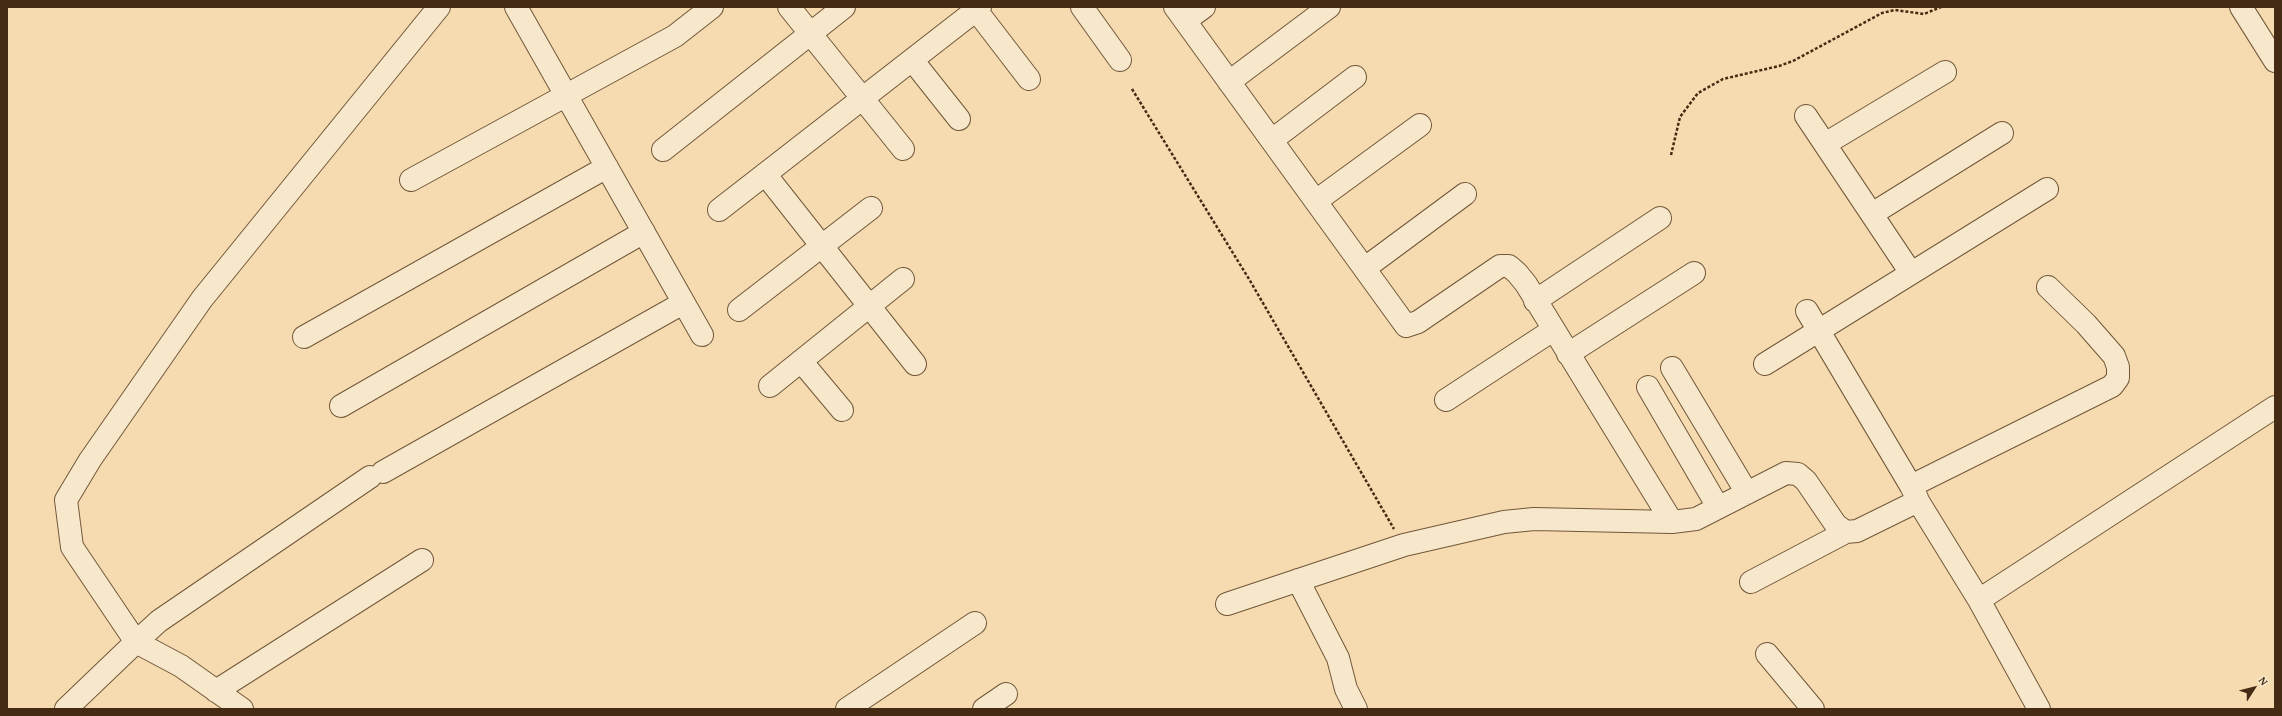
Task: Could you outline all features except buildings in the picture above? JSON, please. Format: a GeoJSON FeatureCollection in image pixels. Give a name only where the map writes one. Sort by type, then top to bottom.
{"type":"FeatureCollection","features":[{"type":"Feature","properties":{"kind":"street"},"geometry":{"type":"LineString","coordinates":[[242,709],[180,666],[136,642],[72,547],[66,500],[90,460],[202,299],[439,7]]}},
{"type":"Feature","properties":{"kind":"street"},"geometry":{"type":"LineString","coordinates":[[516,7],[702,335]]}},
{"type":"Feature","properties":{"kind":"street"},"geometry":{"type":"LineString","coordinates":[[411,180],[675,36],[712,7]]}},
{"type":"Feature","properties":{"kind":"street"},"geometry":{"type":"LineString","coordinates":[[789,7],[903,149]]}},
{"type":"Feature","properties":{"kind":"street"},"geometry":{"type":"LineString","coordinates":[[663,150],[844,7]]}},
{"type":"Feature","properties":{"kind":"street"},"geometry":{"type":"LineString","coordinates":[[1082,7],[1120,60]]}},
{"type":"Feature","properties":{"kind":"street"},"geometry":{"type":"LineString","coordinates":[[1204,7],[1180,14],[1406,326],[1418,322],[1500,266],[1509,266],[1517,273],[1535,301],[1672,522]]}},
{"type":"Feature","properties":{"kind":"street"},"geometry":{"type":"LineString","coordinates":[[1229,82],[1329,7]]}},
{"type":"Feature","properties":{"kind":"street"},"geometry":{"type":"LineString","coordinates":[[2242,7],[2272,48]]}},
{"type":"Feature","properties":{"kind":"street"},"geometry":{"type":"LineString","coordinates":[[719,210],[978,9],[1029,79]]}},
{"type":"Feature","properties":{"kind":"street"},"geometry":{"type":"LineString","coordinates":[[912,61],[959,119]]}},
{"type":"Feature","properties":{"kind":"street"},"geometry":{"type":"LineString","coordinates":[[1825,144],[1945,72]]}},
{"type":"Feature","properties":{"kind":"street"},"geometry":{"type":"LineString","coordinates":[[1272,140],[1355,77]]}},
{"type":"Feature","properties":{"kind":"street"},"geometry":{"type":"LineString","coordinates":[[1806,116],[1911,273]]}},
{"type":"Feature","properties":{"kind":"street"},"geometry":{"type":"LineString","coordinates":[[1316,202],[1420,125]]}},
{"type":"Feature","properties":{"kind":"street"},"geometry":{"type":"LineString","coordinates":[[1872,214],[2002,132]]}},
{"type":"Feature","properties":{"kind":"street"},"geometry":{"type":"LineString","coordinates":[[304,336],[606,167]]}},
{"type":"Feature","properties":{"kind":"street"},"geometry":{"type":"LineString","coordinates":[[765,174],[915,364]]}},
{"type":"Feature","properties":{"kind":"street"},"geometry":{"type":"LineString","coordinates":[[1765,364],[2048,189]]}},
{"type":"Feature","properties":{"kind":"street"},"geometry":{"type":"LineString","coordinates":[[1365,268],[1465,194]]}},
{"type":"Feature","properties":{"kind":"street"},"geometry":{"type":"LineString","coordinates":[[739,310],[871,208]]}},
{"type":"Feature","properties":{"kind":"street"},"geometry":{"type":"LineString","coordinates":[[1535,301],[1660,218]]}},
{"type":"Feature","properties":{"kind":"street"},"geometry":{"type":"LineString","coordinates":[[341,406],[644,232]]}},
{"type":"Feature","properties":{"kind":"street"},"geometry":{"type":"LineString","coordinates":[[1568,354],[1694,273]]}},
{"type":"Feature","properties":{"kind":"street"},"geometry":{"type":"LineString","coordinates":[[770,386],[903,279]]}},
{"type":"Feature","properties":{"kind":"street"},"geometry":{"type":"LineString","coordinates":[[1751,582],[1846,532],[1857,531],[1915,493],[2112,386],[2118,378],[2118,368],[2114,356],[2086,324],[2048,288]]}},
{"type":"Feature","properties":{"kind":"street"},"geometry":{"type":"LineString","coordinates":[[66,709],[159,621],[376,475],[683,303]]}},
{"type":"Feature","properties":{"kind":"street"},"geometry":{"type":"LineString","coordinates":[[1807,311],[1979,600],[2039,709]]}},
{"type":"Feature","properties":{"kind":"street"},"geometry":{"type":"LineString","coordinates":[[1446,400],[1553,330]]}},
{"type":"Feature","properties":{"kind":"street"},"geometry":{"type":"LineString","coordinates":[[801,361],[842,410]]}},
{"type":"Feature","properties":{"kind":"street"},"geometry":{"type":"LineString","coordinates":[[1672,368],[1747,493]]}},
{"type":"Feature","properties":{"kind":"street"},"geometry":{"type":"LineString","coordinates":[[1648,387],[1718,507]]}},
{"type":"Feature","properties":{"kind":"street"},"geometry":{"type":"LineString","coordinates":[[1979,600],[2275,407]]}},
{"type":"Feature","properties":{"kind":"street"},"geometry":{"type":"LineString","coordinates":[[1227,604],[1404,545],[1520,519],[1672,522],[1696,519],[1786,473],[1798,474],[1806,481],[1836,525],[1846,532]]}},
{"type":"Feature","properties":{"kind":"street"},"geometry":{"type":"LineString","coordinates":[[216,692],[422,560]]}},
{"type":"Feature","properties":{"kind":"street"},"geometry":{"type":"LineString","coordinates":[[1298,580],[1338,658],[1346,689],[1356,709]]}},
{"type":"Feature","properties":{"kind":"street"},"geometry":{"type":"LineString","coordinates":[[847,709],[975,623]]}},
{"type":"Feature","properties":{"kind":"street"},"geometry":{"type":"LineString","coordinates":[[1767,654],[1813,709]]}},
{"type":"Feature","properties":{"kind":"street"},"geometry":{"type":"LineString","coordinates":[[984,709],[1006,694]]}},
{"type":"Feature","properties":{"kind":"path"},"geometry":{"type":"LineString","coordinates":[[1671,155],[1680,117],[1698,93],[1723,79],[1779,66],[1793,61],[1882,13],[1895,10],[1924,14],[1941,7]]}},
{"type":"Feature","properties":{"kind":"path"},"geometry":{"type":"LineString","coordinates":[[1132,89],[1249,279],[1404,545]]}}]}
